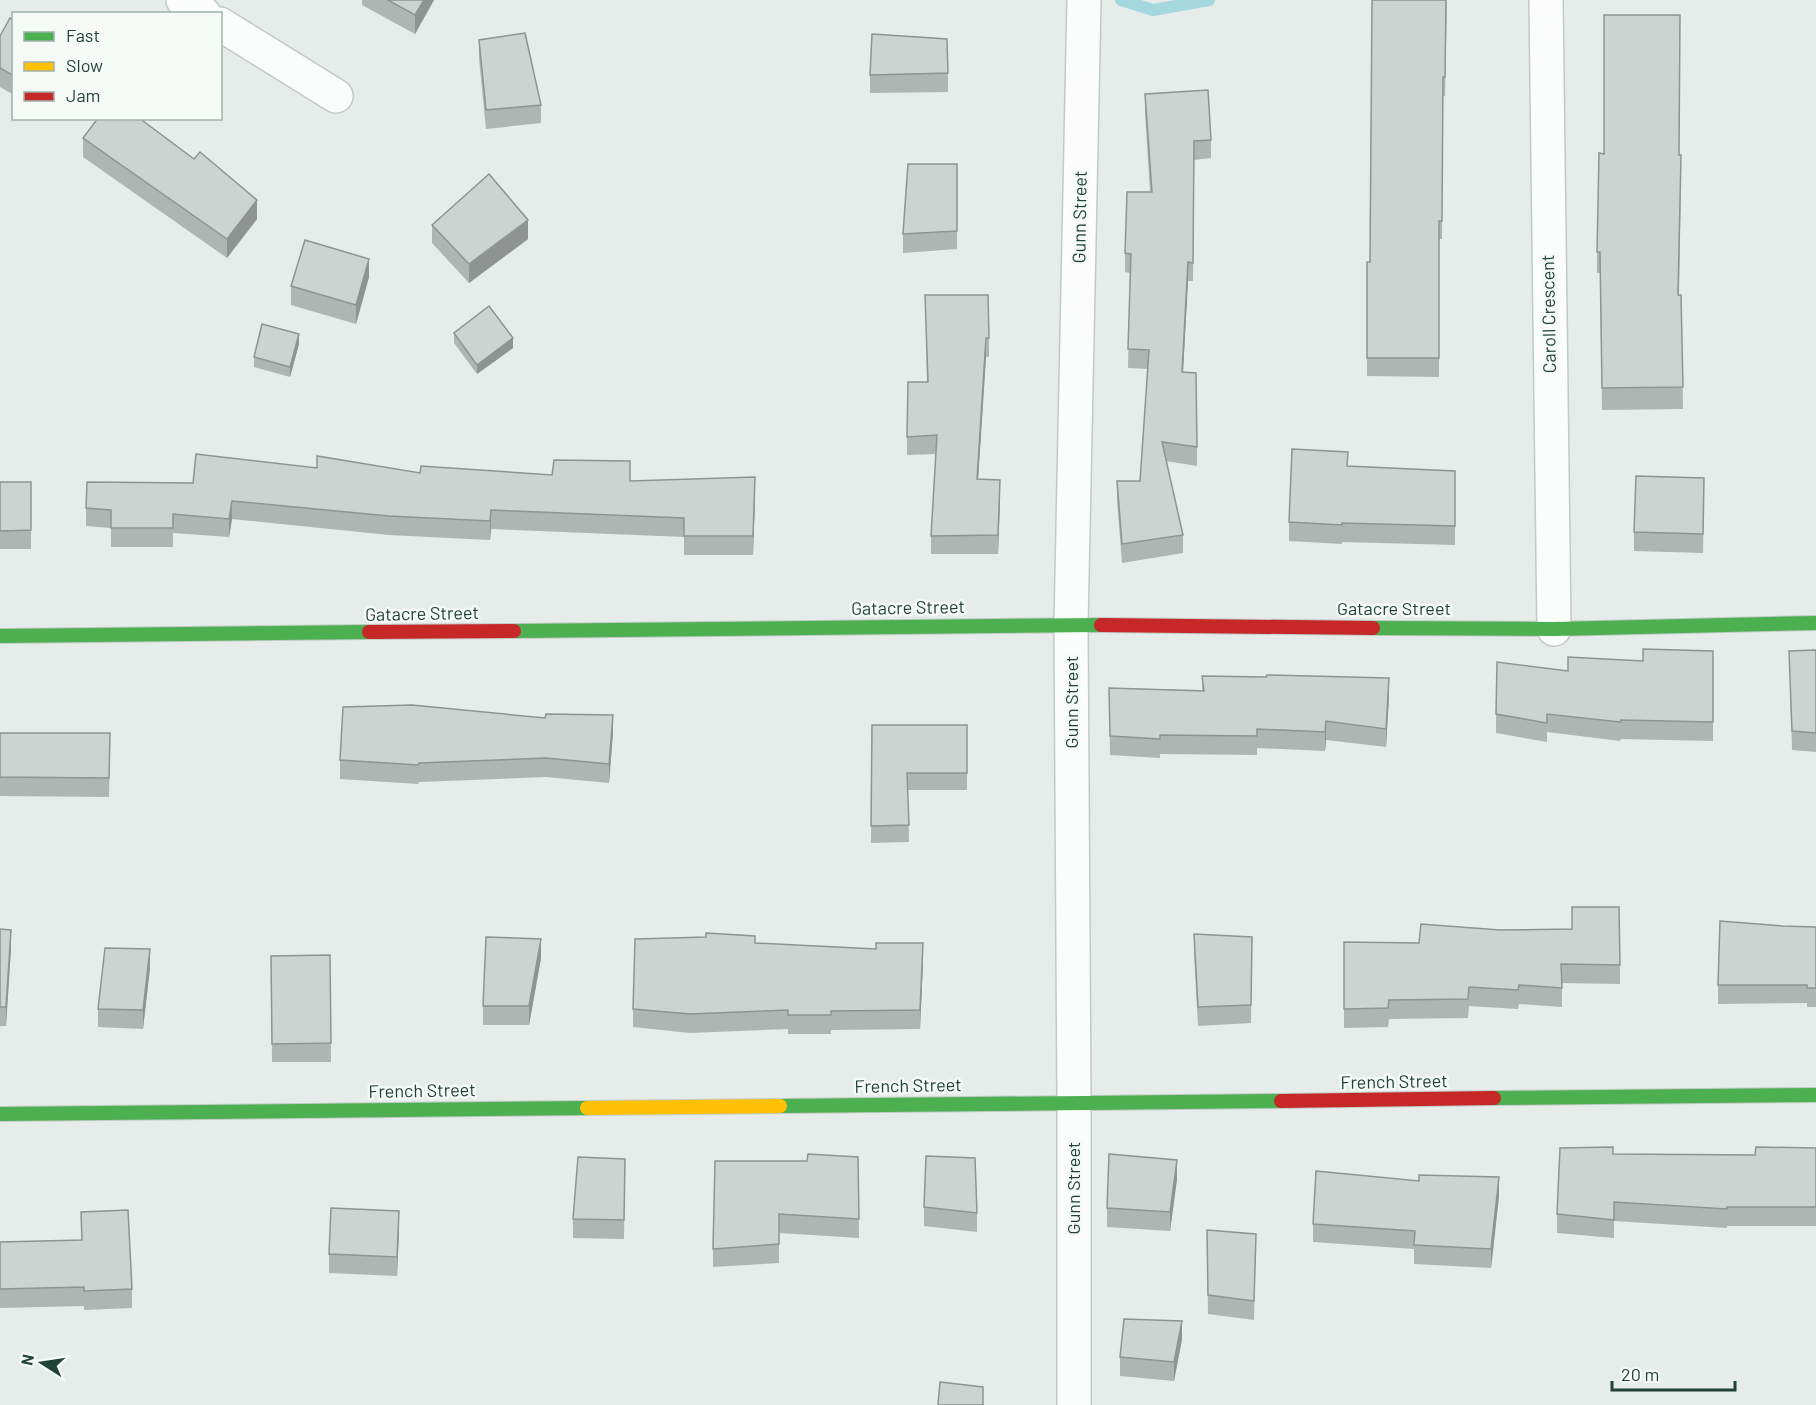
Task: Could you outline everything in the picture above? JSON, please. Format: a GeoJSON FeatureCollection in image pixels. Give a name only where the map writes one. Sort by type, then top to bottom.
{"type":"FeatureCollection","features":[{"type":"Feature","properties":{"kind":"street"},"geometry":{"type":"LineString","coordinates":[[183,0],[201,12]]}},
{"type":"Feature","properties":{"kind":"street","name":"Gunn Street"},"geometry":{"type":"LineString","coordinates":[[1074,1405],[1071,625],[1084,0]]}},
{"type":"Feature","properties":{"kind":"street","name":"Caroll Crescent"},"geometry":{"type":"LineString","coordinates":[[1546,0],[1554,629]]}},
{"type":"Feature","properties":{"kind":"street"},"geometry":{"type":"LineString","coordinates":[[222,25],[336,96]]}},
{"type":"Feature","properties":{"kind":"street","name":"Gatacre Street"},"geometry":{"type":"LineString","coordinates":[[0,636],[1071,625],[1554,629],[1816,623]]}},
{"type":"Feature","properties":{"kind":"street","name":"French Street"},"geometry":{"type":"LineString","coordinates":[[0,1114],[206,1110],[1816,1095]]}},
{"type":"Feature","properties":{"kind":"building"},"geometry":{"type":"Polygon","coordinates":[[[388,0],[424,0],[415,15],[388,0]]]}},
{"type":"Feature","properties":{"kind":"building"},"geometry":{"type":"Polygon","coordinates":[[[1372,0],[1446,0],[1442,221],[1439,221],[1439,358],[1367,358],[1372,0]]]}},
{"type":"Feature","properties":{"kind":"building"},"geometry":{"type":"Polygon","coordinates":[[[1604,15],[1680,15],[1679,155],[1681,155],[1678,295],[1681,295],[1683,387],[1602,388],[1600,252],[1597,252],[1599,153],[1604,154],[1604,15]]]}},
{"type":"Feature","properties":{"kind":"building"},"geometry":{"type":"Polygon","coordinates":[[[10,18],[12,19],[12,75],[0,68],[0,36],[10,18]]]}},
{"type":"Feature","properties":{"kind":"building"},"geometry":{"type":"Polygon","coordinates":[[[525,33],[541,105],[486,110],[479,40],[525,33]]]}},
{"type":"Feature","properties":{"kind":"building"},"geometry":{"type":"Polygon","coordinates":[[[872,34],[947,39],[948,73],[870,75],[872,34]]]}},
{"type":"Feature","properties":{"kind":"building"},"geometry":{"type":"Polygon","coordinates":[[[1208,90],[1211,140],[1194,141],[1193,263],[1188,262],[1182,372],[1196,373],[1197,447],[1162,442],[1183,535],[1122,544],[1117,481],[1140,481],[1149,350],[1128,349],[1131,254],[1125,253],[1127,192],[1152,192],[1145,94],[1208,90]]]}},
{"type":"Feature","properties":{"kind":"building"},"geometry":{"type":"Polygon","coordinates":[[[96,120],[142,120],[194,159],[200,152],[257,200],[227,239],[83,138],[96,120]]]}},
{"type":"Feature","properties":{"kind":"building"},"geometry":{"type":"Polygon","coordinates":[[[908,164],[957,164],[957,231],[903,234],[908,164]]]}},
{"type":"Feature","properties":{"kind":"building"},"geometry":{"type":"Polygon","coordinates":[[[489,174],[528,220],[469,264],[432,225],[489,174]]]}},
{"type":"Feature","properties":{"kind":"building"},"geometry":{"type":"Polygon","coordinates":[[[305,240],[369,259],[356,305],[291,286],[305,240]]]}},
{"type":"Feature","properties":{"kind":"building"},"geometry":{"type":"Polygon","coordinates":[[[925,295],[988,295],[989,338],[986,338],[977,479],[1000,480],[998,535],[931,536],[937,435],[907,437],[908,382],[928,382],[925,295]]]}},
{"type":"Feature","properties":{"kind":"building"},"geometry":{"type":"Polygon","coordinates":[[[489,306],[513,338],[477,365],[454,333],[489,306]]]}},
{"type":"Feature","properties":{"kind":"building"},"geometry":{"type":"Polygon","coordinates":[[[262,324],[299,334],[290,367],[254,357],[262,324]]]}},
{"type":"Feature","properties":{"kind":"building"},"geometry":{"type":"Polygon","coordinates":[[[1292,449],[1348,452],[1347,466],[1455,471],[1455,526],[1289,522],[1292,449]]]}},
{"type":"Feature","properties":{"kind":"building"},"geometry":{"type":"Polygon","coordinates":[[[196,454],[317,468],[317,456],[420,473],[421,466],[552,475],[554,460],[630,461],[630,481],[755,477],[753,536],[684,536],[684,518],[491,510],[490,521],[389,516],[232,501],[229,519],[173,514],[173,528],[111,528],[111,510],[86,508],[87,482],[193,483],[196,454]]]}},
{"type":"Feature","properties":{"kind":"building"},"geometry":{"type":"Polygon","coordinates":[[[1636,476],[1704,478],[1703,534],[1634,532],[1636,476]]]}},
{"type":"Feature","properties":{"kind":"building"},"geometry":{"type":"Polygon","coordinates":[[[0,482],[31,482],[31,530],[0,531],[0,482]]]}},
{"type":"Feature","properties":{"kind":"building"},"geometry":{"type":"Polygon","coordinates":[[[1643,649],[1713,651],[1713,722],[1621,720],[1620,722],[1547,714],[1547,723],[1496,714],[1497,662],[1568,671],[1568,657],[1643,661],[1643,649]]]}},
{"type":"Feature","properties":{"kind":"building"},"geometry":{"type":"Polygon","coordinates":[[[1816,650],[1816,733],[1792,731],[1789,651],[1816,650]]]}},
{"type":"Feature","properties":{"kind":"building"},"geometry":{"type":"Polygon","coordinates":[[[1267,675],[1389,678],[1386,729],[1326,721],[1325,732],[1257,729],[1257,736],[1160,735],[1160,739],[1110,736],[1109,688],[1204,691],[1202,676],[1266,677],[1267,675]]]}},
{"type":"Feature","properties":{"kind":"building"},"geometry":{"type":"Polygon","coordinates":[[[412,705],[545,718],[546,714],[613,715],[609,764],[546,758],[419,763],[418,765],[340,760],[343,707],[412,705]]]}},
{"type":"Feature","properties":{"kind":"building"},"geometry":{"type":"Polygon","coordinates":[[[872,725],[967,725],[967,773],[907,773],[909,825],[871,826],[872,725]]]}},
{"type":"Feature","properties":{"kind":"building"},"geometry":{"type":"Polygon","coordinates":[[[0,733],[110,733],[109,778],[0,777],[0,733]]]}},
{"type":"Feature","properties":{"kind":"building"},"geometry":{"type":"Polygon","coordinates":[[[1572,907],[1619,907],[1620,965],[1561,964],[1562,988],[1519,985],[1518,990],[1469,987],[1468,999],[1389,1000],[1388,1008],[1344,1009],[1344,942],[1419,943],[1421,924],[1500,930],[1572,929],[1572,907]]]}},
{"type":"Feature","properties":{"kind":"building"},"geometry":{"type":"Polygon","coordinates":[[[1720,921],[1816,927],[1816,988],[1807,988],[1807,985],[1718,985],[1720,921]]]}},
{"type":"Feature","properties":{"kind":"building"},"geometry":{"type":"Polygon","coordinates":[[[0,929],[11,930],[6,1007],[0,1007],[0,929]]]}},
{"type":"Feature","properties":{"kind":"building"},"geometry":{"type":"Polygon","coordinates":[[[706,933],[755,936],[755,943],[876,949],[876,943],[923,943],[920,1010],[831,1011],[831,1015],[788,1015],[788,1010],[690,1014],[633,1009],[635,939],[706,937],[706,933]]]}},
{"type":"Feature","properties":{"kind":"building"},"geometry":{"type":"Polygon","coordinates":[[[1194,934],[1252,937],[1251,1005],[1198,1007],[1194,934]]]}},
{"type":"Feature","properties":{"kind":"building"},"geometry":{"type":"Polygon","coordinates":[[[486,937],[541,939],[529,1006],[483,1006],[486,937]]]}},
{"type":"Feature","properties":{"kind":"building"},"geometry":{"type":"Polygon","coordinates":[[[105,948],[150,949],[143,1010],[98,1009],[105,948]]]}},
{"type":"Feature","properties":{"kind":"building"},"geometry":{"type":"Polygon","coordinates":[[[330,955],[331,1043],[272,1044],[271,956],[330,955]]]}},
{"type":"Feature","properties":{"kind":"building"},"geometry":{"type":"Polygon","coordinates":[[[1613,1147],[1613,1154],[1755,1155],[1756,1147],[1816,1148],[1816,1207],[1727,1207],[1727,1209],[1614,1202],[1614,1220],[1557,1214],[1560,1148],[1613,1147]]]}},
{"type":"Feature","properties":{"kind":"building"},"geometry":{"type":"Polygon","coordinates":[[[808,1154],[858,1157],[859,1219],[779,1214],[779,1244],[713,1249],[715,1161],[807,1161],[808,1154]]]}},
{"type":"Feature","properties":{"kind":"building"},"geometry":{"type":"Polygon","coordinates":[[[1109,1154],[1177,1160],[1170,1212],[1107,1208],[1109,1154]]]}},
{"type":"Feature","properties":{"kind":"building"},"geometry":{"type":"Polygon","coordinates":[[[926,1156],[975,1158],[977,1213],[924,1207],[926,1156]]]}},
{"type":"Feature","properties":{"kind":"building"},"geometry":{"type":"Polygon","coordinates":[[[578,1157],[625,1159],[624,1220],[573,1219],[578,1157]]]}},
{"type":"Feature","properties":{"kind":"building"},"geometry":{"type":"Polygon","coordinates":[[[1316,1171],[1419,1181],[1419,1175],[1499,1177],[1491,1249],[1414,1245],[1415,1231],[1313,1224],[1316,1171]]]}},
{"type":"Feature","properties":{"kind":"building"},"geometry":{"type":"Polygon","coordinates":[[[331,1208],[399,1211],[397,1257],[329,1254],[331,1208]]]}},
{"type":"Feature","properties":{"kind":"building"},"geometry":{"type":"Polygon","coordinates":[[[128,1210],[132,1289],[84,1291],[84,1287],[0,1289],[0,1242],[82,1240],[81,1212],[128,1210]]]}},
{"type":"Feature","properties":{"kind":"building"},"geometry":{"type":"Polygon","coordinates":[[[1207,1230],[1256,1234],[1254,1301],[1208,1295],[1207,1230]]]}},
{"type":"Feature","properties":{"kind":"building"},"geometry":{"type":"Polygon","coordinates":[[[1124,1319],[1182,1321],[1174,1362],[1120,1357],[1124,1319]]]}},
{"type":"Feature","properties":{"kind":"building"},"geometry":{"type":"Polygon","coordinates":[[[940,1382],[983,1387],[983,1405],[938,1405],[940,1382]]]}},
{"type":"Feature","properties":{"kind":"waterway"},"geometry":{"type":"LineString","coordinates":[[1121,0],[1153,10],[1209,0]]}},
{"type":"Feature","properties":{"kind":"traffic: fast"},"geometry":{"type":"LineString","coordinates":[[1373,628],[1554,629],[1816,623]]}},
{"type":"Feature","properties":{"kind":"traffic: fast"},"geometry":{"type":"LineString","coordinates":[[514,631],[1101,625]]}},
{"type":"Feature","properties":{"kind":"traffic: fast"},"geometry":{"type":"LineString","coordinates":[[0,636],[369,632]]}},
{"type":"Feature","properties":{"kind":"traffic: fast"},"geometry":{"type":"LineString","coordinates":[[1494,1098],[1816,1095]]}},
{"type":"Feature","properties":{"kind":"traffic: fast"},"geometry":{"type":"LineString","coordinates":[[780,1106],[1281,1101]]}},
{"type":"Feature","properties":{"kind":"traffic: fast"},"geometry":{"type":"LineString","coordinates":[[0,1114],[587,1108]]}},
{"type":"Feature","properties":{"kind":"traffic: slow"},"geometry":{"type":"LineString","coordinates":[[587,1108],[780,1106]]}},
{"type":"Feature","properties":{"kind":"traffic: jam"},"geometry":{"type":"LineString","coordinates":[[1101,625],[1373,628]]}},
{"type":"Feature","properties":{"kind":"traffic: jam"},"geometry":{"type":"LineString","coordinates":[[369,632],[514,631]]}},
{"type":"Feature","properties":{"kind":"traffic: jam"},"geometry":{"type":"LineString","coordinates":[[1281,1101],[1494,1098]]}}]}
